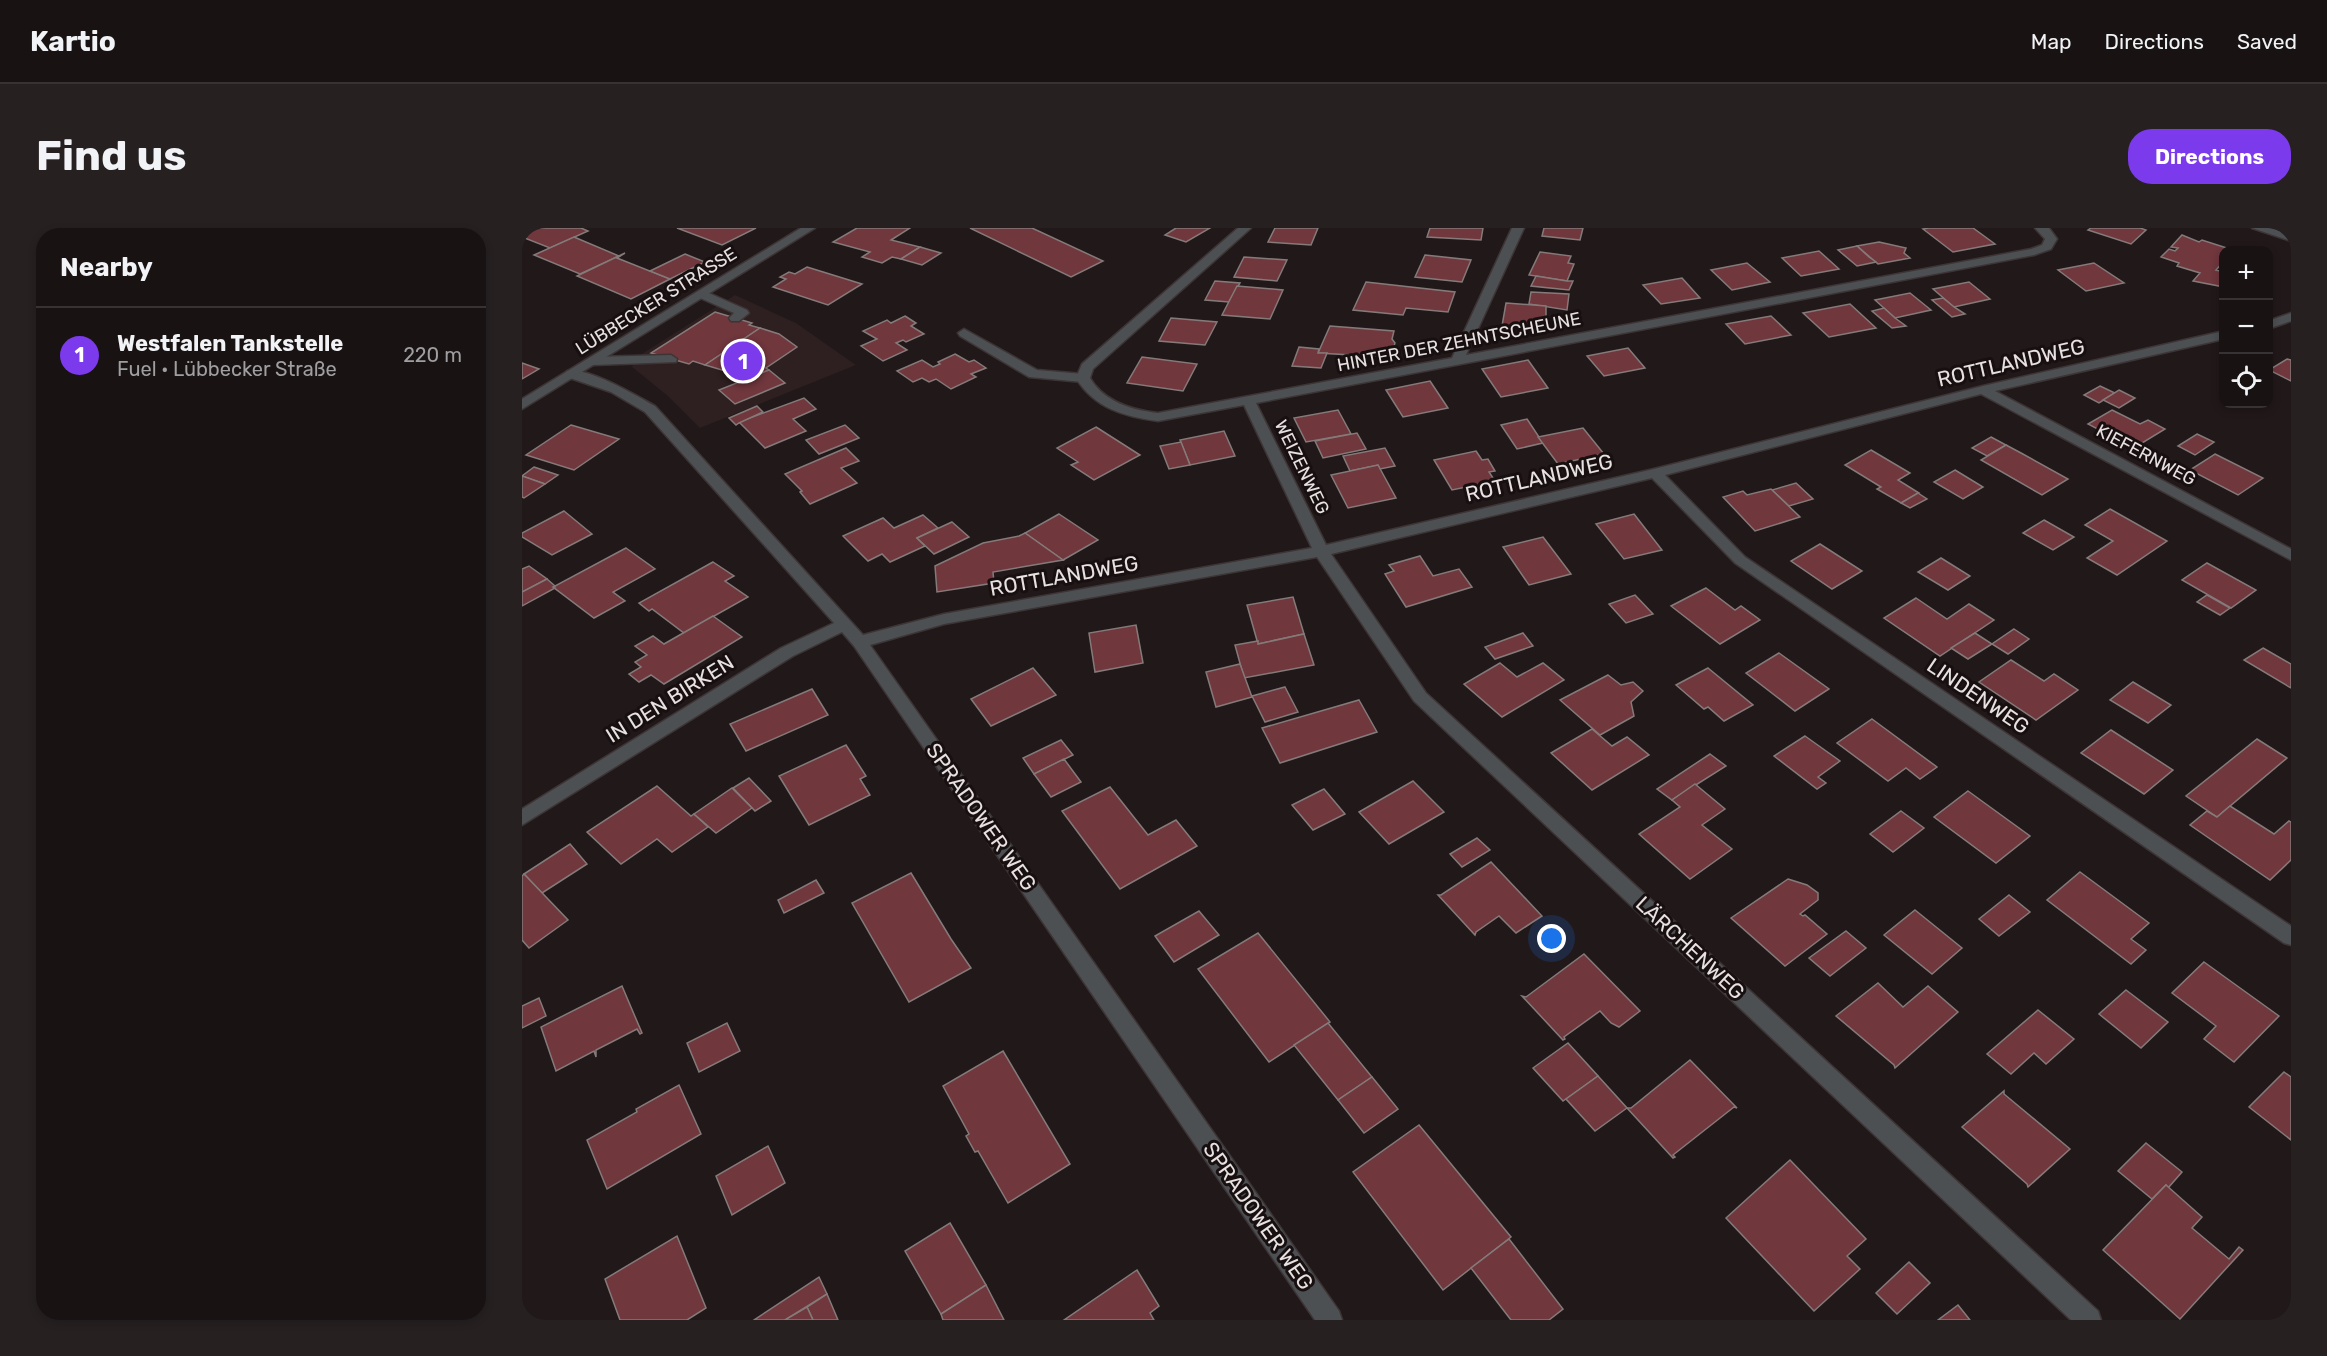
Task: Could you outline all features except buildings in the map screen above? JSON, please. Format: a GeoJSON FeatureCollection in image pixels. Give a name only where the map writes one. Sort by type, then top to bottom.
{"type":"FeatureCollection","features":[{"type":"Feature","properties":{"kind":"street","name":"LÜBBECKER STRASSE"},"geometry":{"type":"LineString","coordinates":[[522,405],[809,228]]}},
{"type":"Feature","properties":{"kind":"street"},"geometry":{"type":"LineString","coordinates":[[964,333],[1034,374],[1083,378],[1087,367],[1245,228]]}},
{"type":"Feature","properties":{"kind":"street"},"geometry":{"type":"LineString","coordinates":[[1457,361],[1518,228]]}},
{"type":"Feature","properties":{"kind":"street","name":"HINTER DER ZEHNTSCHEUNE"},"geometry":{"type":"LineString","coordinates":[[1083,378],[1087,388],[1124,411],[1140,416],[1158,417],[2034,252],[2047,247],[2051,240],[2047,232],[2041,228]]}},
{"type":"Feature","properties":{"kind":"street"},"geometry":{"type":"LineString","coordinates":[[2258,228],[2291,238]]}},
{"type":"Feature","properties":{"kind":"street"},"geometry":{"type":"LineString","coordinates":[[702,294],[743,313],[735,318]]}},
{"type":"Feature","properties":{"kind":"street","name":"ROTTLANDWEG"},"geometry":{"type":"LineString","coordinates":[[860,642],[944,619],[1321,551],[1655,473],[1983,390],[2219,336]]}},
{"type":"Feature","properties":{"kind":"street"},"geometry":{"type":"LineString","coordinates":[[593,361],[671,358]]}},
{"type":"Feature","properties":{"kind":"street","name":"SPRADOWER WEG"},"geometry":{"type":"LineString","coordinates":[[572,374],[616,389],[650,409],[860,642],[1330,1320]]}},
{"type":"Feature","properties":{"kind":"street","name":"KIEFERNWEG"},"geometry":{"type":"LineString","coordinates":[[1983,390],[2291,555]]}},
{"type":"Feature","properties":{"kind":"street","name":"WEIZENWEG"},"geometry":{"type":"LineString","coordinates":[[1248,400],[1321,551]]}},
{"type":"Feature","properties":{"kind":"street","name":"LINDENWEG"},"geometry":{"type":"LineString","coordinates":[[1655,473],[1740,560],[2291,938]]}},
{"type":"Feature","properties":{"kind":"street","name":"LÄRCHENWEG"},"geometry":{"type":"LineString","coordinates":[[1321,551],[1420,697],[2089,1320]]}},
{"type":"Feature","properties":{"kind":"street","name":"IN DEN BIRKEN"},"geometry":{"type":"LineString","coordinates":[[522,818],[787,652],[845,624]]}},
{"type":"Feature","properties":{"kind":"shaded area"},"geometry":{"type":"Polygon","coordinates":[[[735,295],[796,323],[856,365],[700,428],[669,397],[632,367],[637,357],[735,295]]]}},
{"type":"Feature","properties":{"kind":"place","name":"Westfalen Tankstelle"},"geometry":{"type":"Point","coordinates":[743,361]}}]}
